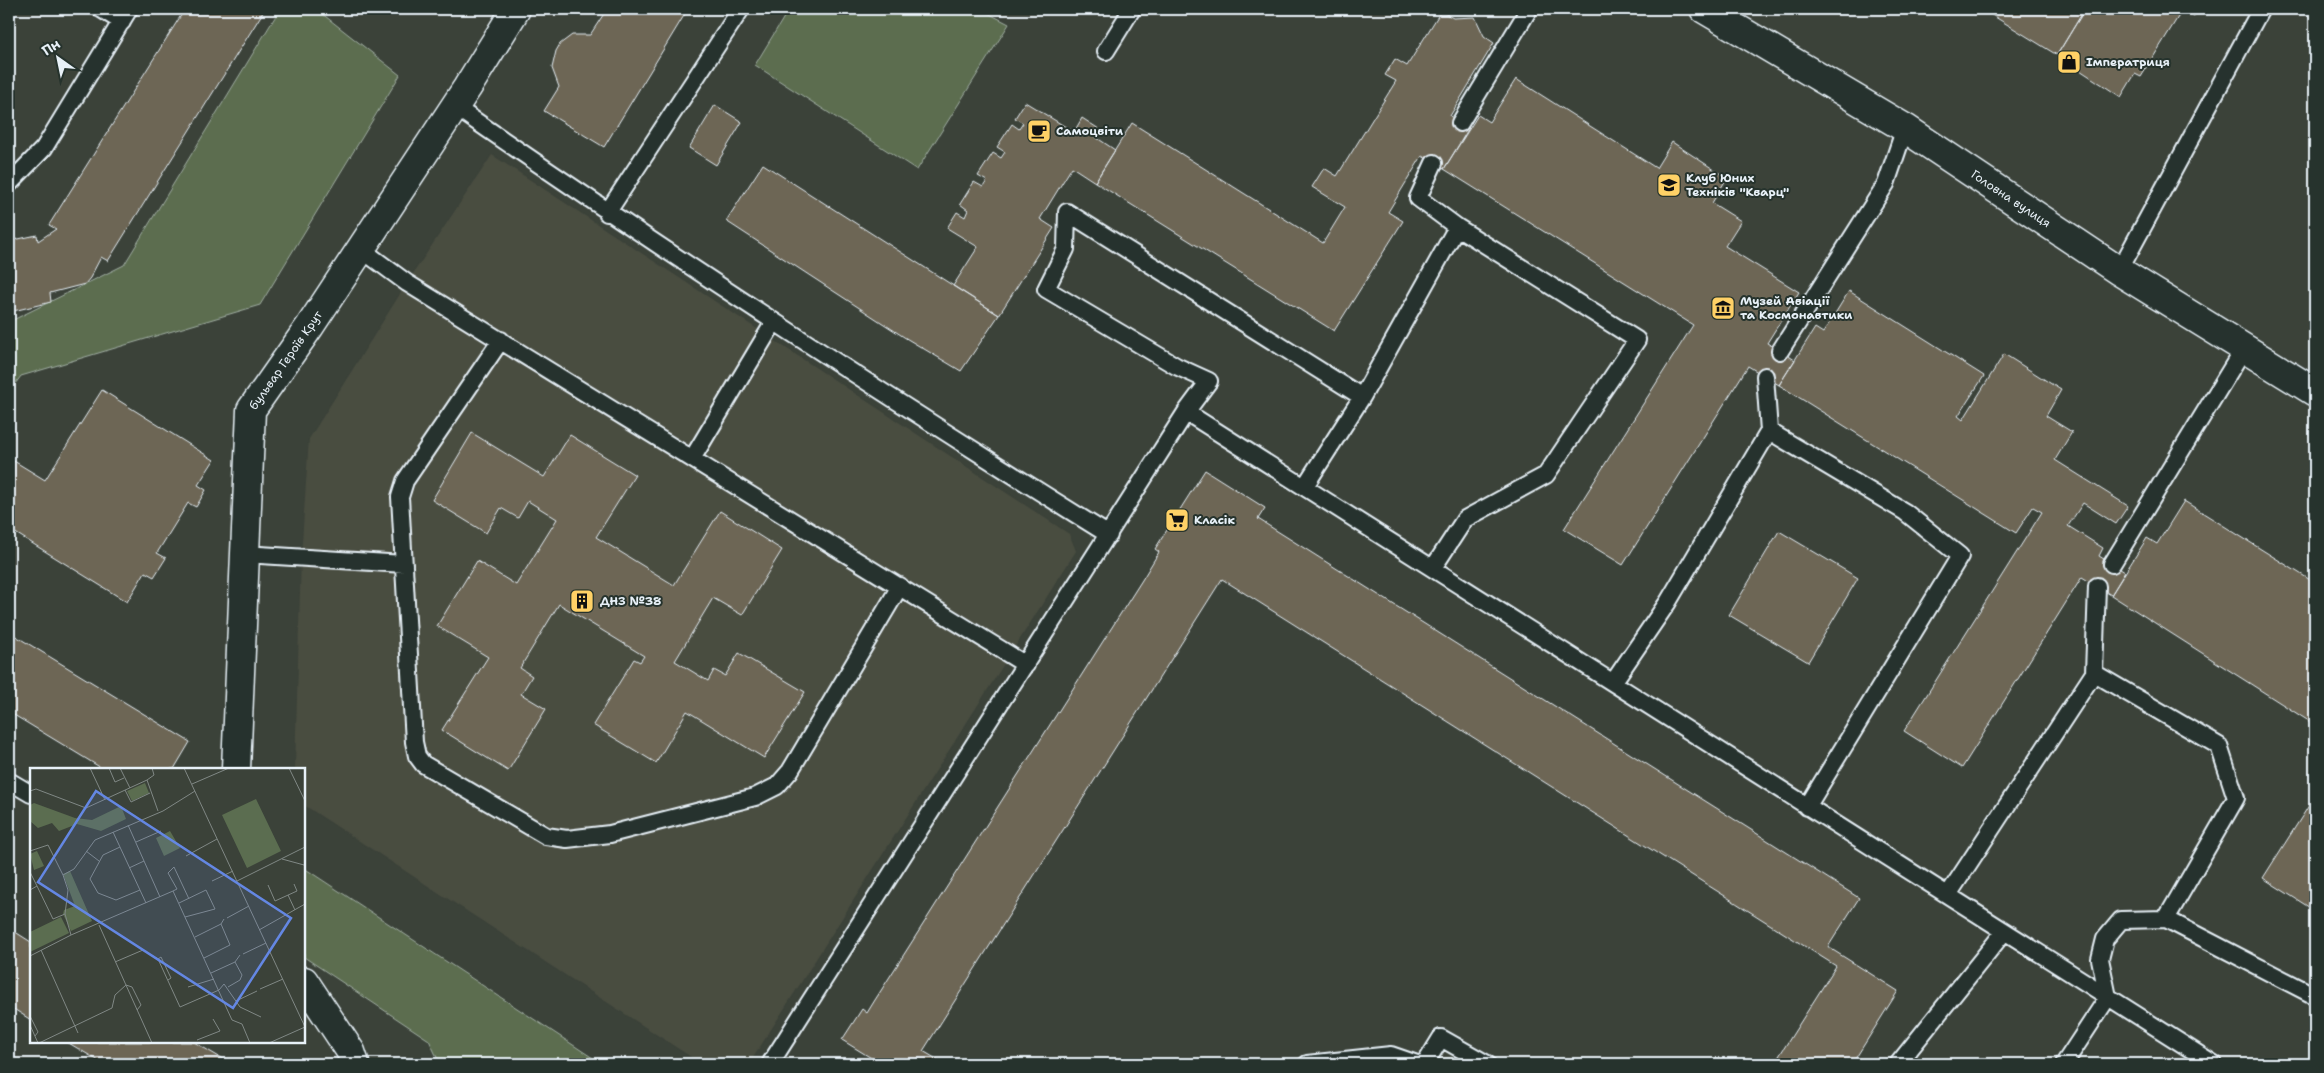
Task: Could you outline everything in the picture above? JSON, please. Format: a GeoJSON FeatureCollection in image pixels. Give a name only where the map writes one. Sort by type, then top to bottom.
{"type":"FeatureCollection","features":[{"type":"Feature","properties":{"kind":"street","name":"бульвар Героїв Крут"},"geometry":{"type":"LineString","coordinates":[[236,768],[251,410],[361,249],[516,9]]}},
{"type":"Feature","properties":{"kind":"street","name":"Головна вулиця"},"geometry":{"type":"LineString","coordinates":[[1704,9],[1905,128],[2119,271],[2315,392]]}},
{"type":"Feature","properties":{"kind":"street"},"geometry":{"type":"LineString","coordinates":[[305,982],[351,1052],[356,1064]]}},
{"type":"Feature","properties":{"kind":"lane"},"geometry":{"type":"LineString","coordinates":[[9,184],[44,148],[126,15],[101,9]]}},
{"type":"Feature","properties":{"kind":"lane"},"geometry":{"type":"LineString","coordinates":[[607,213],[741,9]]}},
{"type":"Feature","properties":{"kind":"lane"},"geometry":{"type":"LineString","coordinates":[[1106,51],[1132,9]]}},
{"type":"Feature","properties":{"kind":"lane"},"geometry":{"type":"LineString","coordinates":[[1460,122],[1529,9]]}},
{"type":"Feature","properties":{"kind":"lane"},"geometry":{"type":"LineString","coordinates":[[2119,271],[2261,9]]}},
{"type":"Feature","properties":{"kind":"lane"},"geometry":{"type":"LineString","coordinates":[[454,106],[607,213],[936,427],[1109,535]]}},
{"type":"Feature","properties":{"kind":"lane"},"geometry":{"type":"LineString","coordinates":[[1780,351],[1886,184],[1905,128]]}},
{"type":"Feature","properties":{"kind":"lane"},"geometry":{"type":"LineString","coordinates":[[1433,568],[1466,519],[1546,475],[1637,340],[1457,227],[1418,198],[1434,163]]}},
{"type":"Feature","properties":{"kind":"lane"},"geometry":{"type":"LineString","coordinates":[[770,1064],[1186,412],[1209,381],[1176,366],[1046,289],[1066,249],[1067,212],[1362,397]]}},
{"type":"Feature","properties":{"kind":"lane"},"geometry":{"type":"LineString","coordinates":[[1304,486],[1362,397],[1457,227]]}},
{"type":"Feature","properties":{"kind":"lane"},"geometry":{"type":"LineString","coordinates":[[361,249],[407,282],[1026,665]]}},
{"type":"Feature","properties":{"kind":"lane"},"geometry":{"type":"LineString","coordinates":[[692,458],[774,322]]}},
{"type":"Feature","properties":{"kind":"lane"},"geometry":{"type":"LineString","coordinates":[[501,340],[405,481],[400,497],[414,742],[417,756],[423,764],[546,836],[567,839],[619,832],[756,797],[777,786],[790,771],[900,586]]}},
{"type":"Feature","properties":{"kind":"lane"},"geometry":{"type":"LineString","coordinates":[[2112,564],[2244,348]]}},
{"type":"Feature","properties":{"kind":"lane"},"geometry":{"type":"LineString","coordinates":[[1614,682],[1668,602],[1769,431],[1765,376]]}},
{"type":"Feature","properties":{"kind":"lane"},"geometry":{"type":"LineString","coordinates":[[1186,412],[2214,1064]]}},
{"type":"Feature","properties":{"kind":"lane"},"geometry":{"type":"LineString","coordinates":[[1769,431],[1904,512],[1960,556],[1806,807]]}},
{"type":"Feature","properties":{"kind":"lane"},"geometry":{"type":"LineString","coordinates":[[244,554],[404,564]]}},
{"type":"Feature","properties":{"kind":"lane"},"geometry":{"type":"LineString","coordinates":[[1948,895],[2094,673],[2097,586]]}},
{"type":"Feature","properties":{"kind":"lane"},"geometry":{"type":"LineString","coordinates":[[2094,673],[2219,746],[2236,798],[2166,919]]}},
{"type":"Feature","properties":{"kind":"lane"},"geometry":{"type":"LineString","coordinates":[[9,781],[30,793]]}},
{"type":"Feature","properties":{"kind":"lane"},"geometry":{"type":"LineString","coordinates":[[2064,1064],[2108,997],[2100,959],[2105,939],[2121,920],[2166,919],[2313,990]]}},
{"type":"Feature","properties":{"kind":"lane"},"geometry":{"type":"LineString","coordinates":[[1898,1064],[2004,932]]}},
{"type":"Feature","properties":{"kind":"lane"},"geometry":{"type":"LineString","coordinates":[[1425,1064],[1441,1038],[1487,1064]]}},
{"type":"Feature","properties":{"kind":"lane"},"geometry":{"type":"LineString","coordinates":[[1307,1064],[1391,1055],[1418,1064]]}},
{"type":"Feature","properties":{"kind":"shaded area"},"geometry":{"type":"Polygon","coordinates":[[[492,155],[1069,534],[1076,551],[749,1064],[702,1064],[305,806],[305,768],[295,768],[301,557],[309,439],[407,283],[492,155]]]}},
{"type":"Feature","properties":{"kind":"green space"},"geometry":{"type":"Polygon","coordinates":[[[280,9],[316,9],[400,75],[260,305],[21,376],[9,392],[9,322],[124,265],[280,9]]]}},
{"type":"Feature","properties":{"kind":"green space"},"geometry":{"type":"Polygon","coordinates":[[[789,9],[980,9],[1009,24],[917,170],[755,65],[789,9]]]}},
{"type":"Feature","properties":{"kind":"green space"},"geometry":{"type":"Polygon","coordinates":[[[305,869],[602,1064],[440,1064],[429,1040],[305,958],[305,869]]]}},
{"type":"Feature","properties":{"kind":"building"},"geometry":{"type":"Polygon","coordinates":[[[185,9],[265,9],[108,261],[101,257],[85,284],[50,293],[51,302],[9,312],[9,241],[37,235],[38,241],[56,229],[49,225],[185,9]]]}},
{"type":"Feature","properties":{"kind":"building"},"geometry":{"type":"Polygon","coordinates":[[[607,9],[688,9],[604,147],[544,111],[559,87],[552,68],[556,51],[560,44],[572,35],[590,35],[607,9]]]}},
{"type":"Feature","properties":{"kind":"building"},"geometry":{"type":"Polygon","coordinates":[[[1982,9],[2085,9],[2057,55],[1982,9]]]}},
{"type":"Feature","properties":{"kind":"building"},"geometry":{"type":"Polygon","coordinates":[[[2085,9],[2183,9],[2141,77],[2135,74],[2121,97],[2057,55],[2085,9]]]}},
{"type":"Feature","properties":{"kind":"building"},"geometry":{"type":"Polygon","coordinates":[[[2183,9],[2198,9],[2194,16],[2183,9]]]}},
{"type":"Feature","properties":{"kind":"building"},"geometry":{"type":"Polygon","coordinates":[[[1441,11],[1453,18],[1475,17],[1484,36],[1494,43],[1450,116],[1469,128],[1444,169],[1422,156],[1388,212],[1403,221],[1334,331],[1095,182],[1132,123],[1323,243],[1345,207],[1312,187],[1324,168],[1337,176],[1396,81],[1385,75],[1395,59],[1407,66],[1441,11]]]}},
{"type":"Feature","properties":{"kind":"building"},"geometry":{"type":"Polygon","coordinates":[[[1516,79],[1656,168],[1672,142],[1727,178],[1712,203],[1741,221],[1725,246],[1799,292],[1767,343],[1795,360],[1779,385],[1748,366],[1623,565],[1564,529],[1693,325],[1444,169],[1478,115],[1489,122],[1516,79]]]}},
{"type":"Feature","properties":{"kind":"building"},"geometry":{"type":"Polygon","coordinates":[[[1025,102],[1074,132],[1082,118],[1099,129],[1094,136],[1115,150],[1095,182],[1072,167],[1040,219],[1054,228],[999,315],[953,286],[978,247],[947,228],[957,212],[965,217],[968,210],[960,204],[974,182],[983,187],[987,181],[978,176],[993,153],[1001,158],[1005,152],[997,147],[1012,124],[1019,129],[1023,123],[1015,118],[1025,102]]]}},
{"type":"Feature","properties":{"kind":"building"},"geometry":{"type":"Polygon","coordinates":[[[715,105],[742,122],[716,165],[689,148],[715,105]]]}},
{"type":"Feature","properties":{"kind":"building"},"geometry":{"type":"Polygon","coordinates":[[[763,164],[999,315],[961,371],[904,337],[726,221],[763,164]]]}},
{"type":"Feature","properties":{"kind":"building"},"geometry":{"type":"Polygon","coordinates":[[[1849,291],[1984,376],[1958,416],[1963,420],[2004,354],[2061,390],[2046,416],[2072,432],[2055,460],[2128,506],[2116,524],[2083,503],[2068,526],[2103,548],[2099,556],[2125,572],[2111,595],[2082,577],[1962,768],[1904,731],[2042,512],[2033,507],[2016,533],[1779,385],[1815,328],[1823,333],[1849,291]]]}},
{"type":"Feature","properties":{"kind":"building"},"geometry":{"type":"Polygon","coordinates":[[[102,390],[214,460],[198,485],[206,490],[196,507],[188,503],[157,553],[166,558],[154,577],[145,572],[127,602],[9,529],[9,458],[45,480],[102,390]]]}},
{"type":"Feature","properties":{"kind":"building","name":"ДНЗ №38"},"geometry":{"type":"Polygon","coordinates":[[[472,433],[544,477],[570,435],[635,475],[596,537],[674,585],[720,511],[782,550],[742,615],[713,598],[675,661],[708,681],[714,670],[725,676],[739,653],[805,692],[764,758],[687,711],[656,763],[593,725],[634,659],[640,662],[644,656],[559,604],[520,668],[532,676],[521,694],[546,709],[508,771],[442,730],[488,657],[437,626],[477,561],[516,585],[557,519],[528,501],[518,518],[501,508],[486,533],[432,500],[472,433]]]}},
{"type":"Feature","properties":{"kind":"building"},"geometry":{"type":"Polygon","coordinates":[[[1205,470],[1265,508],[1258,519],[1859,898],[1828,947],[1898,991],[1852,1064],[1774,1064],[1836,966],[1222,579],[923,1051],[945,1064],[881,1064],[842,1040],[862,1009],[867,1013],[1142,580],[1159,552],[1155,549],[1205,470]]]}},
{"type":"Feature","properties":{"kind":"building"},"geometry":{"type":"Polygon","coordinates":[[[2184,501],[2315,583],[2315,725],[2111,595],[2147,538],[2157,544],[2184,501]]]}},
{"type":"Feature","properties":{"kind":"building"},"geometry":{"type":"Polygon","coordinates":[[[1779,531],[1858,578],[1808,662],[1729,615],[1779,531]]]}},
{"type":"Feature","properties":{"kind":"building"},"geometry":{"type":"Polygon","coordinates":[[[9,632],[190,742],[175,768],[101,768],[9,712],[9,632]]]}},
{"type":"Feature","properties":{"kind":"building"},"geometry":{"type":"Polygon","coordinates":[[[2315,796],[2315,911],[2263,878],[2315,796]]]}},
{"type":"Feature","properties":{"kind":"building"},"geometry":{"type":"Polygon","coordinates":[[[9,928],[30,941],[30,1019],[9,1006],[9,928]]]}},
{"type":"Feature","properties":{"kind":"building"},"geometry":{"type":"Polygon","coordinates":[[[69,1043],[196,1043],[231,1064],[104,1064],[69,1043]]]}},
{"type":"Feature","properties":{"kind":"place","name":"Імператриця"},"geometry":{"type":"Point","coordinates":[2069,62]}},
{"type":"Feature","properties":{"kind":"place","name":"Самоцвіти"},"geometry":{"type":"Point","coordinates":[1039,131]}},
{"type":"Feature","properties":{"kind":"place","name":"Клуб Юних Техніків \"Кварц\""},"geometry":{"type":"Point","coordinates":[1669,185]}},
{"type":"Feature","properties":{"kind":"place","name":"Музей Авіації та Космонавтики"},"geometry":{"type":"Point","coordinates":[1723,308]}},
{"type":"Feature","properties":{"kind":"place","name":"Класік"},"geometry":{"type":"Point","coordinates":[1177,520]}},
{"type":"Feature","properties":{"kind":"place","name":"ДНЗ №38"},"geometry":{"type":"Point","coordinates":[582,601]}}]}
